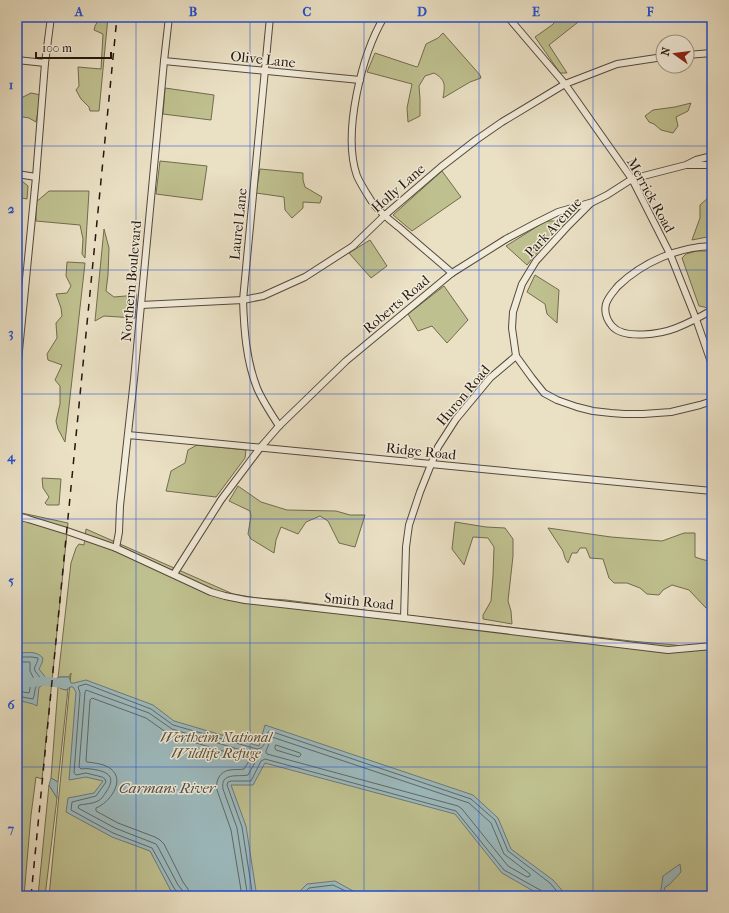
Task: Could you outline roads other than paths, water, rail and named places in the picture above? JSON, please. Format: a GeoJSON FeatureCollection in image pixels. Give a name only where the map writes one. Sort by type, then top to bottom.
{"type":"FeatureCollection","features":[{"type":"Feature","properties":{"kind":"street"},"geometry":{"type":"LineString","coordinates":[[17,371],[36,177],[45,63],[51,17]]}},
{"type":"Feature","properties":{"kind":"street","name":"Northern Boulevard"},"geometry":{"type":"LineString","coordinates":[[116,548],[119,532],[120,506],[169,17]]}},
{"type":"Feature","properties":{"kind":"street","name":"Laurel Lane"},"geometry":{"type":"LineString","coordinates":[[270,17],[243,300],[244,328],[250,364],[257,389],[279,426]]}},
{"type":"Feature","properties":{"kind":"street"},"geometry":{"type":"LineString","coordinates":[[384,17],[372,42],[360,80],[351,143],[354,162],[358,176],[373,203],[452,273]]}},
{"type":"Feature","properties":{"kind":"street","name":"Merrick Road"},"geometry":{"type":"LineString","coordinates":[[508,17],[565,84],[632,179],[670,254],[696,319],[712,365]]}},
{"type":"Feature","properties":{"kind":"street"},"geometry":{"type":"LineString","coordinates":[[695,55],[712,54]]}},
{"type":"Feature","properties":{"kind":"street","name":"Holly Lane"},"geometry":{"type":"LineString","coordinates":[[141,305],[243,300],[263,296],[305,277],[352,246],[385,215],[441,167],[502,122],[565,84],[617,64],[655,58]]}},
{"type":"Feature","properties":{"kind":"street"},"geometry":{"type":"LineString","coordinates":[[17,60],[45,63]]}},
{"type":"Feature","properties":{"kind":"street","name":"Olive Lane"},"geometry":{"type":"LineString","coordinates":[[164,61],[360,80]]}},
{"type":"Feature","properties":{"kind":"street","name":"Roberts Road"},"geometry":{"type":"LineString","coordinates":[[174,574],[221,500],[260,448],[279,426],[346,361],[452,273],[506,239],[558,212],[593,202],[632,179],[686,165],[696,160],[712,156]]}},
{"type":"Feature","properties":{"kind":"street"},"geometry":{"type":"LineString","coordinates":[[686,165],[712,165]]}},
{"type":"Feature","properties":{"kind":"street"},"geometry":{"type":"LineString","coordinates":[[17,174],[36,177]]}},
{"type":"Feature","properties":{"kind":"street","name":"Park Avenue"},"geometry":{"type":"LineString","coordinates":[[593,202],[540,256],[522,284],[514,312],[512,328],[516,356],[544,393],[557,400],[593,411],[624,414],[671,412],[700,405],[712,400]]}},
{"type":"Feature","properties":{"kind":"street"},"geometry":{"type":"LineString","coordinates":[[712,246],[670,254],[646,265],[625,280],[612,293],[606,303],[606,313],[609,322],[615,330],[634,335],[660,332],[676,328],[712,310]]}},
{"type":"Feature","properties":{"kind":"street"},"geometry":{"type":"LineString","coordinates":[[17,284],[25,285]]}},
{"type":"Feature","properties":{"kind":"street","name":"Huron Road"},"geometry":{"type":"LineString","coordinates":[[404,618],[406,547],[409,525],[438,447],[456,419],[490,378],[516,356]]}},
{"type":"Feature","properties":{"kind":"street","name":"Ridge Road"},"geometry":{"type":"LineString","coordinates":[[128,435],[712,492]]}},
{"type":"Feature","properties":{"kind":"street","name":"Smith Road"},"geometry":{"type":"LineString","coordinates":[[17,516],[116,548],[211,592],[245,600],[668,650],[712,646]]}},
{"type":"Feature","properties":{"kind":"water"},"geometry":{"type":"Polygon","coordinates":[[[17,653],[34,653],[43,658],[39,669],[46,678],[45,684],[39,687],[37,706],[17,700],[17,653]]]}},
{"type":"Feature","properties":{"kind":"water","name":"Carmans River"},"geometry":{"type":"Polygon","coordinates":[[[60,677],[69,677],[71,683],[86,680],[153,705],[174,721],[259,746],[265,725],[473,795],[498,818],[511,849],[553,880],[567,896],[542,896],[502,873],[455,814],[265,763],[253,785],[231,785],[246,826],[256,891],[259,896],[176,896],[171,891],[150,851],[112,837],[66,812],[68,798],[94,793],[103,781],[86,777],[69,780],[76,692],[73,687],[66,690],[55,685],[55,679],[60,677]]]}},
{"type":"Feature","properties":{"kind":"water"},"geometry":{"type":"Polygon","coordinates":[[[51,778],[58,782],[57,798],[49,785],[51,778]]]}},
{"type":"Feature","properties":{"kind":"water"},"geometry":{"type":"Polygon","coordinates":[[[680,864],[681,872],[669,885],[665,887],[663,896],[660,896],[663,876],[680,864]]]}},
{"type":"Feature","properties":{"kind":"water"},"geometry":{"type":"Polygon","coordinates":[[[335,881],[355,892],[394,891],[391,896],[325,896],[323,894],[312,896],[295,896],[307,884],[335,881]]]}},
{"type":"Feature","properties":{"kind":"waterway","name":"Carmans River"},"geometry":{"type":"LineString","coordinates":[[17,684],[45,681],[65,684]]}},
{"type":"Feature","properties":{"kind":"railway"},"geometry":{"type":"LineString","coordinates":[[31,896],[117,17]]}},
{"type":"Feature","properties":{"kind":"park label","name":"Wertheim National Wildlife Refuge"},"geometry":{"type":"Point","coordinates":[216,746]}}]}
